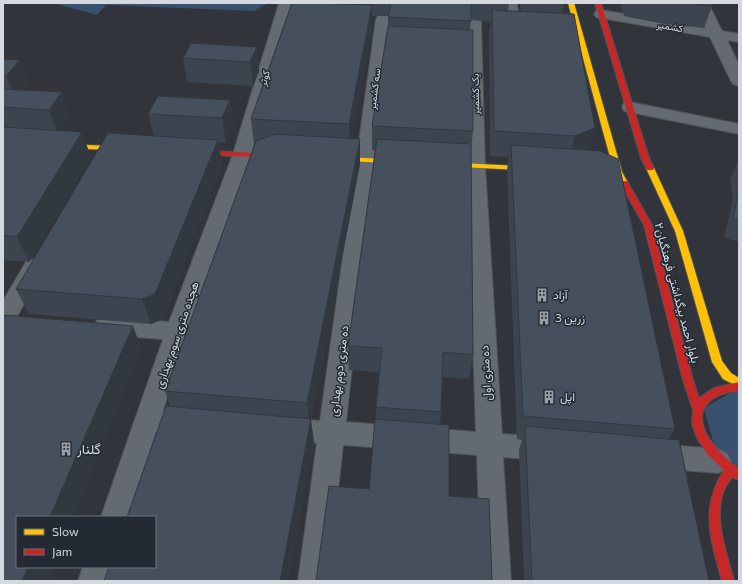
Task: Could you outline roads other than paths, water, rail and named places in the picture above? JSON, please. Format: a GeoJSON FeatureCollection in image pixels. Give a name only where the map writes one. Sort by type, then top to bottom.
{"type":"FeatureCollection","features":[{"type":"Feature","properties":{"kind":"main road","name":"بلوار احمد بیگداشتی فرهنگیان۲"},"geometry":{"type":"LineString","coordinates":[[571,3],[576,27],[590,62],[614,172],[648,225],[688,380],[698,409],[696,418],[702,440],[709,450],[729,468]]}},
{"type":"Feature","properties":{"kind":"main road","name":"بلوار احمد بیگداشتی فرهنگیان۲"},"geometry":{"type":"LineString","coordinates":[[599,9],[613,63],[630,107],[645,158],[679,231],[717,362],[727,376],[739,385]]}},
{"type":"Feature","properties":{"kind":"main road"},"geometry":{"type":"LineString","coordinates":[[3,143],[141,149]]}},
{"type":"Feature","properties":{"kind":"main road"},"geometry":{"type":"LineString","coordinates":[[179,151],[288,156]]}},
{"type":"Feature","properties":{"kind":"main road"},"geometry":{"type":"LineString","coordinates":[[319,158],[413,162]]}},
{"type":"Feature","properties":{"kind":"main road"},"geometry":{"type":"LineString","coordinates":[[437,164],[544,169]]}},
{"type":"Feature","properties":{"kind":"main road"},"geometry":{"type":"LineString","coordinates":[[698,409],[704,398],[714,390],[727,386],[739,385]]}},
{"type":"Feature","properties":{"kind":"main road"},"geometry":{"type":"LineString","coordinates":[[728,581],[718,535],[715,506],[719,489],[729,468]]}},
{"type":"Feature","properties":{"kind":"street"},"geometry":{"type":"LineString","coordinates":[[510,3],[512,24],[526,24]]}},
{"type":"Feature","properties":{"kind":"street"},"geometry":{"type":"LineString","coordinates":[[701,3],[739,81]]}},
{"type":"Feature","properties":{"kind":"street","name":"کشمیر"},"geometry":{"type":"LineString","coordinates":[[599,9],[717,35],[739,38]]}},
{"type":"Feature","properties":{"kind":"street","name":"کوثر"},"geometry":{"type":"LineString","coordinates":[[242,154],[289,11]]}},
{"type":"Feature","properties":{"kind":"street","name":"سه کشمیر"},"geometry":{"type":"LineString","coordinates":[[365,160],[383,19]]}},
{"type":"Feature","properties":{"kind":"street","name":"یک کشمیر"},"geometry":{"type":"LineString","coordinates":[[476,166],[480,23],[512,24]]}},
{"type":"Feature","properties":{"kind":"street"},"geometry":{"type":"LineString","coordinates":[[562,26],[576,27]]}},
{"type":"Feature","properties":{"kind":"street"},"geometry":{"type":"LineString","coordinates":[[630,107],[739,129]]}},
{"type":"Feature","properties":{"kind":"street"},"geometry":{"type":"LineString","coordinates":[[90,168],[102,148]]}},
{"type":"Feature","properties":{"kind":"street","name":"هجده متری سوم بهداری"},"geometry":{"type":"LineString","coordinates":[[115,516],[177,331],[242,154]]}},
{"type":"Feature","properties":{"kind":"street","name":"ده متری دوم بهداری"},"geometry":{"type":"LineString","coordinates":[[313,581],[365,160]]}},
{"type":"Feature","properties":{"kind":"street","name":"ده متری اول"},"geometry":{"type":"LineString","coordinates":[[476,166],[496,581]]}},
{"type":"Feature","properties":{"kind":"street"},"geometry":{"type":"LineString","coordinates":[[28,320],[3,319],[43,250]]}},
{"type":"Feature","properties":{"kind":"street"},"geometry":{"type":"LineString","coordinates":[[83,324],[177,331]]}},
{"type":"Feature","properties":{"kind":"street"},"geometry":{"type":"LineString","coordinates":[[148,420],[216,425]]}},
{"type":"Feature","properties":{"kind":"street"},"geometry":{"type":"LineString","coordinates":[[262,428],[576,450]]}},
{"type":"Feature","properties":{"kind":"street"},"geometry":{"type":"LineString","coordinates":[[632,454],[729,468]]}},
{"type":"Feature","properties":{"kind":"street"},"geometry":{"type":"LineString","coordinates":[[93,581],[98,568]]}},
{"type":"Feature","properties":{"kind":"place","name":"آزاد"},"geometry":{"type":"Point","coordinates":[542,295]}},
{"type":"Feature","properties":{"kind":"place","name":"زرین 3"},"geometry":{"type":"Point","coordinates":[544,318]}},
{"type":"Feature","properties":{"kind":"place","name":"اپل"},"geometry":{"type":"Point","coordinates":[549,397]}},
{"type":"Feature","properties":{"kind":"place","name":"گلنار"},"geometry":{"type":"Point","coordinates":[66,449]}}]}
